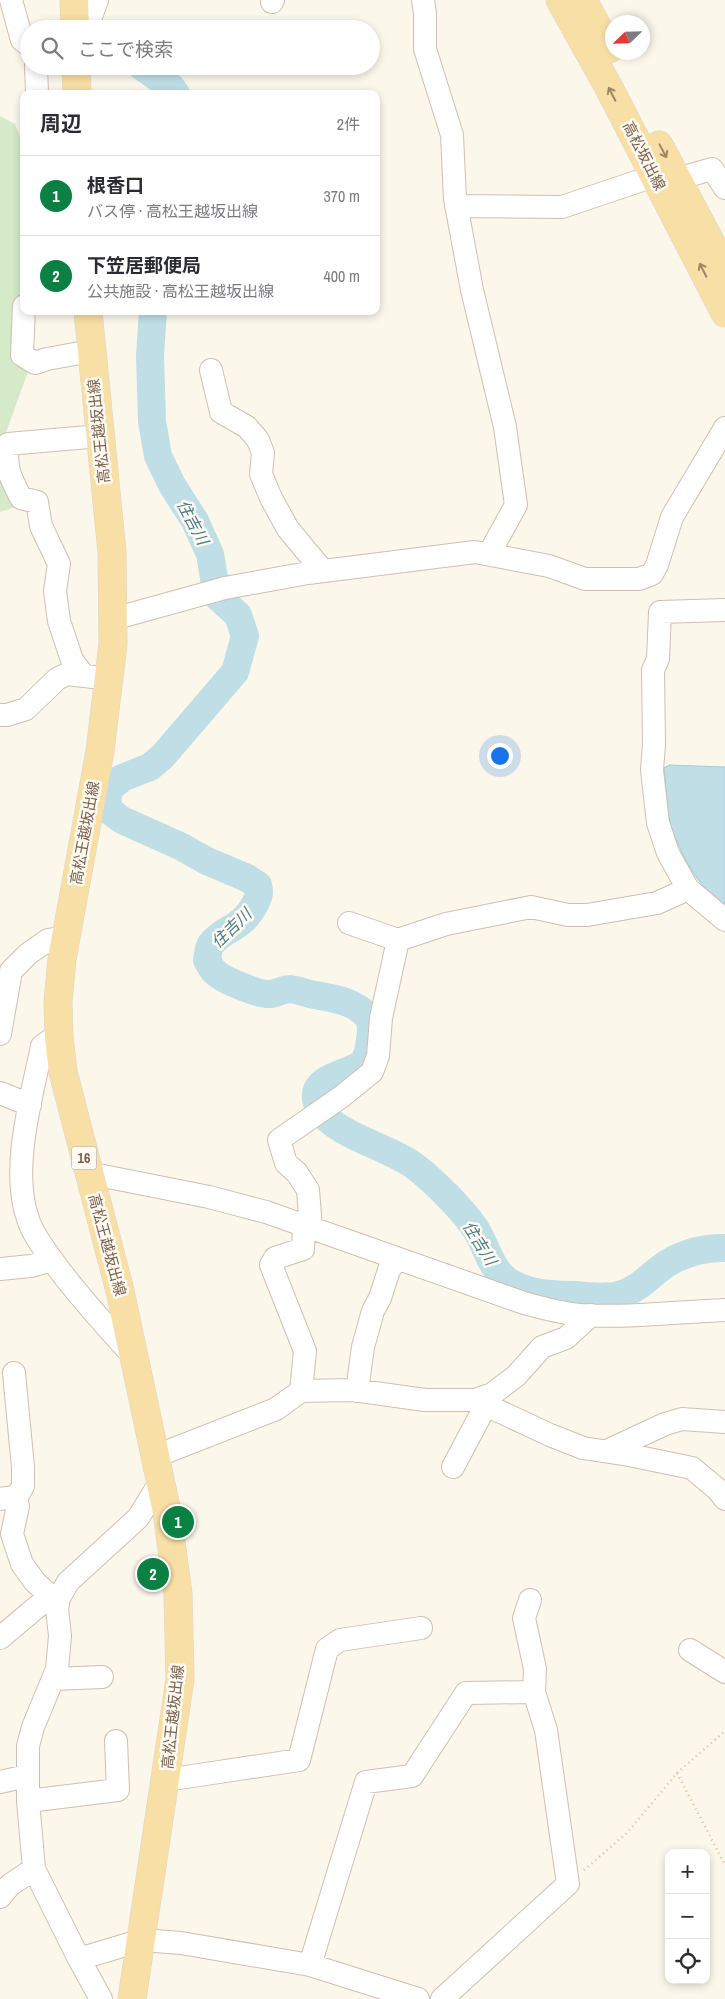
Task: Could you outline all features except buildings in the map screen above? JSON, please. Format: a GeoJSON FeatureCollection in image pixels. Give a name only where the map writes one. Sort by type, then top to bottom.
{"type":"FeatureCollection","features":[{"type":"Feature","properties":{"kind":"main road"},"geometry":{"type":"LineString","coordinates":[[74,0],[75,20]]}},
{"type":"Feature","properties":{"kind":"main road","name":"高松坂出線"},"geometry":{"type":"LineString","coordinates":[[560,0],[608,86],[725,269]]}},
{"type":"Feature","properties":{"kind":"main road","name":"高松坂出線"},"geometry":{"type":"LineString","coordinates":[[583,0],[666,177],[725,313]]}},
{"type":"Feature","properties":{"kind":"main road"},"geometry":{"type":"LineString","coordinates":[[76,75],[77,90]]}},
{"type":"Feature","properties":{"kind":"main road","name":"高松王越坂出線"},"geometry":{"type":"LineString","coordinates":[[88,315],[90,351],[112,552],[113,644],[96,678],[100,751],[66,937],[58,1002],[59,1034],[63,1072],[120,1291],[158,1469],[178,1594],[180,1679],[132,1999]]}},
{"type":"Feature","properties":{"kind":"street"},"geometry":{"type":"LineString","coordinates":[[11,0],[20,33]]}},
{"type":"Feature","properties":{"kind":"street"},"geometry":{"type":"LineString","coordinates":[[28,0],[31,20]]}},
{"type":"Feature","properties":{"kind":"street"},"geometry":{"type":"LineString","coordinates":[[90,20],[97,0]]}},
{"type":"Feature","properties":{"kind":"street"},"geometry":{"type":"LineString","coordinates":[[423,0],[425,49],[452,135],[456,206],[472,290],[505,426],[516,505],[489,554]]}},
{"type":"Feature","properties":{"kind":"street"},"geometry":{"type":"LineString","coordinates":[[36,75],[37,90]]}},
{"type":"Feature","properties":{"kind":"street"},"geometry":{"type":"LineString","coordinates":[[456,206],[562,207],[666,177],[712,169],[725,188]]}},
{"type":"Feature","properties":{"kind":"street"},"geometry":{"type":"LineString","coordinates":[[24,315],[22,355],[34,363],[47,358],[90,351]]}},
{"type":"Feature","properties":{"kind":"street"},"geometry":{"type":"LineString","coordinates":[[211,370],[221,412],[246,427],[258,440],[263,453],[261,474],[271,498],[288,529],[323,571]]}},
{"type":"Feature","properties":{"kind":"street"},"geometry":{"type":"LineString","coordinates":[[113,619],[225,588],[323,571],[475,552],[549,566],[585,579],[639,579],[652,574],[657,565],[672,517],[725,428]]}},
{"type":"Feature","properties":{"kind":"street"},"geometry":{"type":"LineString","coordinates":[[96,678],[72,660],[58,621],[55,590],[60,564],[41,526],[37,502],[21,498],[9,475],[6,461],[8,444],[100,436]]}},
{"type":"Feature","properties":{"kind":"street"},"geometry":{"type":"LineString","coordinates":[[725,610],[660,612],[658,659],[653,670],[654,745],[652,770],[661,830],[668,853],[688,889],[725,920]]}},
{"type":"Feature","properties":{"kind":"street"},"geometry":{"type":"LineString","coordinates":[[0,716],[7,716],[26,709],[57,679],[68,674],[96,678]]}},
{"type":"Feature","properties":{"kind":"street"},"geometry":{"type":"LineString","coordinates":[[349,923],[398,940],[446,924],[532,907],[568,915],[587,915],[657,903],[688,889]]}},
{"type":"Feature","properties":{"kind":"street"},"geometry":{"type":"LineString","coordinates":[[0,1034],[11,971],[28,954],[48,940],[66,937]]}},
{"type":"Feature","properties":{"kind":"street"},"geometry":{"type":"LineString","coordinates":[[301,1391],[305,1351],[271,1266],[275,1258],[303,1249],[308,1227],[308,1190],[286,1163],[279,1140],[341,1097],[372,1072],[378,1056],[381,1018],[398,940]]}},
{"type":"Feature","properties":{"kind":"street"},"geometry":{"type":"LineString","coordinates":[[59,1034],[42,1046],[21,1158],[22,1194],[28,1219],[41,1244],[72,1286],[134,1357]]}},
{"type":"Feature","properties":{"kind":"street"},"geometry":{"type":"LineString","coordinates":[[0,1093],[30,1105]]}},
{"type":"Feature","properties":{"kind":"street"},"geometry":{"type":"LineString","coordinates":[[88,1173],[209,1197],[266,1212],[524,1303],[552,1310],[591,1315],[725,1310]]}},
{"type":"Feature","properties":{"kind":"street"},"geometry":{"type":"LineString","coordinates":[[357,1391],[363,1347],[373,1311],[380,1298],[389,1270],[398,1259]]}},
{"type":"Feature","properties":{"kind":"street"},"geometry":{"type":"LineString","coordinates":[[0,1269],[31,1266],[52,1260]]}},
{"type":"Feature","properties":{"kind":"street"},"geometry":{"type":"LineString","coordinates":[[453,1467],[480,1402],[516,1376],[542,1347],[566,1338],[591,1315]]}},
{"type":"Feature","properties":{"kind":"street"},"geometry":{"type":"LineString","coordinates":[[14,1373],[23,1467],[23,1486],[8,1500],[18,1506],[12,1534],[22,1564],[35,1582],[54,1600],[59,1652],[57,1669],[33,1727],[28,1746],[28,1802],[34,1869],[79,1960],[101,1999]]}},
{"type":"Feature","properties":{"kind":"street"},"geometry":{"type":"LineString","coordinates":[[0,1638],[59,1598],[68,1582],[138,1518],[158,1469],[276,1409],[301,1391],[357,1391],[425,1400],[480,1402],[550,1435],[583,1448],[692,1468],[717,1489],[725,1499]]}},
{"type":"Feature","properties":{"kind":"street"},"geometry":{"type":"LineString","coordinates":[[607,1452],[665,1424],[682,1419],[725,1422]]}},
{"type":"Feature","properties":{"kind":"street"},"geometry":{"type":"LineString","coordinates":[[442,1999],[568,1884],[546,1730],[534,1692],[535,1669],[524,1618],[530,1600]]}},
{"type":"Feature","properties":{"kind":"street"},"geometry":{"type":"LineString","coordinates":[[166,1780],[300,1760],[327,1649],[340,1640],[421,1628]]}},
{"type":"Feature","properties":{"kind":"street"},"geometry":{"type":"LineString","coordinates":[[690,1650],[725,1672]]}},
{"type":"Feature","properties":{"kind":"street"},"geometry":{"type":"LineString","coordinates":[[53,1679],[102,1677]]}},
{"type":"Feature","properties":{"kind":"street"},"geometry":{"type":"LineString","coordinates":[[310,1965],[366,1782],[412,1776],[466,1693],[534,1692]]}},
{"type":"Feature","properties":{"kind":"street"},"geometry":{"type":"LineString","coordinates":[[28,1802],[118,1790],[116,1741]]}},
{"type":"Feature","properties":{"kind":"street"},"geometry":{"type":"LineString","coordinates":[[0,1782],[27,1776]]}},
{"type":"Feature","properties":{"kind":"street"},"geometry":{"type":"LineString","coordinates":[[0,1897],[10,1885],[34,1869]]}},
{"type":"Feature","properties":{"kind":"street"},"geometry":{"type":"LineString","coordinates":[[79,1960],[142,1940],[181,1943],[310,1965],[418,1999]]}},
{"type":"Feature","properties":{"kind":"path"},"geometry":{"type":"LineString","coordinates":[[568,1884],[605,1854],[627,1833],[677,1773],[725,1731]]}},
{"type":"Feature","properties":{"kind":"path"},"geometry":{"type":"LineString","coordinates":[[677,1773],[725,1865]]}},
{"type":"Feature","properties":{"kind":"green space"},"geometry":{"type":"Polygon","coordinates":[[[0,116],[15,124],[20,137],[20,299],[16,308],[29,369],[4,438],[16,507],[0,512],[0,116]]]}},
{"type":"Feature","properties":{"kind":"water"},"geometry":{"type":"Polygon","coordinates":[[[669,765],[725,767],[725,904],[716,899],[698,880],[673,832],[667,802],[664,768],[669,765]]]}},
{"type":"Feature","properties":{"kind":"waterway","name":"住吉川"},"geometry":{"type":"LineString","coordinates":[[154,75],[173,90]]}},
{"type":"Feature","properties":{"kind":"waterway","name":"住吉川"},"geometry":{"type":"LineString","coordinates":[[153,315],[150,356],[152,421],[158,456],[172,485],[195,521],[210,554],[217,596],[238,615],[245,636],[235,672],[162,757],[150,767],[122,778],[109,789],[107,802],[111,812],[122,820],[247,878],[258,885],[258,897],[250,912],[239,923],[216,938],[211,944],[207,960],[211,967],[220,976],[251,990],[266,994],[290,989],[300,991],[349,1003],[368,1017],[371,1023],[371,1031],[366,1057],[357,1067],[322,1084],[317,1091],[316,1099],[321,1111],[328,1120],[339,1127],[352,1135],[395,1154],[417,1168],[432,1181],[456,1204],[470,1221],[495,1267],[510,1282],[530,1291],[542,1293],[613,1296],[631,1290],[674,1259],[695,1251],[725,1248]]}},
{"type":"Feature","properties":{"kind":"place","name":"根香口"},"geometry":{"type":"Point","coordinates":[178,1522]}},
{"type":"Feature","properties":{"kind":"place","name":"下笠居郵便局"},"geometry":{"type":"Point","coordinates":[153,1574]}}]}
